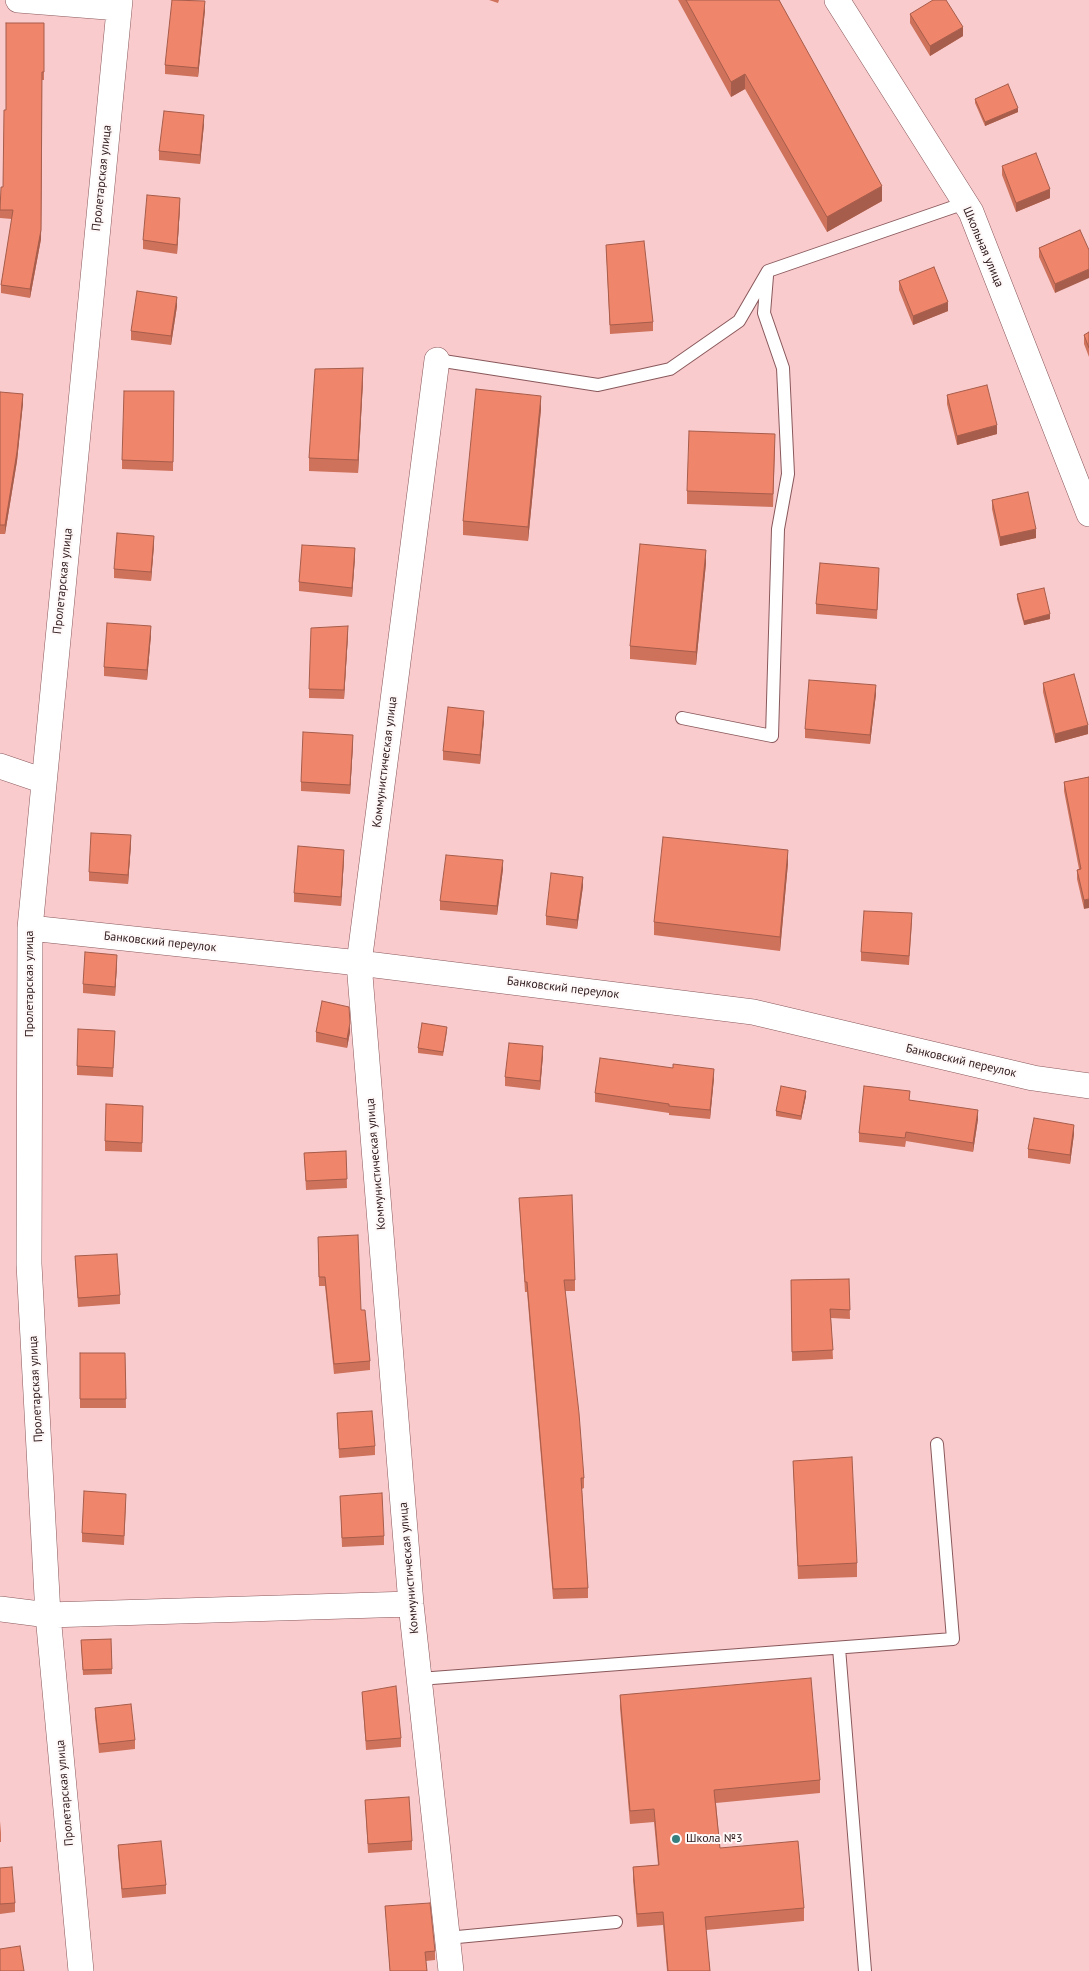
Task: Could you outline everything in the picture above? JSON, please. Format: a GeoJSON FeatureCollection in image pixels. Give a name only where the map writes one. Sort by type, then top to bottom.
{"type":"FeatureCollection","features":[{"type":"Feature","properties":{"kind":"street"},"geometry":{"type":"LineString","coordinates":[[18,0],[119,4]]}},
{"type":"Feature","properties":{"kind":"street","name":"Школьная улица"},"geometry":{"type":"LineString","coordinates":[[837,0],[971,212],[1089,514]]}},
{"type":"Feature","properties":{"kind":"street","name":"Пролетарская улица"},"geometry":{"type":"LineString","coordinates":[[82,1971],[48,1615],[29,1264],[30,928],[119,4]]}},
{"type":"Feature","properties":{"kind":"street","name":"Коммунистическая улица"},"geometry":{"type":"LineString","coordinates":[[437,360],[359,963],[411,1604],[451,1971]]}},
{"type":"Feature","properties":{"kind":"street"},"geometry":{"type":"LineString","coordinates":[[0,766],[44,781]]}},
{"type":"Feature","properties":{"kind":"street","name":"Банковский переулок"},"geometry":{"type":"LineString","coordinates":[[30,928],[359,963],[753,1012],[1033,1078],[1089,1086]]}},
{"type":"Feature","properties":{"kind":"street"},"geometry":{"type":"LineString","coordinates":[[0,1610],[48,1615],[411,1604]]}},
{"type":"Feature","properties":{"kind":"lane"},"geometry":{"type":"LineString","coordinates":[[437,360],[598,385],[670,369],[739,321],[768,271],[965,203]]}},
{"type":"Feature","properties":{"kind":"lane"},"geometry":{"type":"LineString","coordinates":[[682,718],[772,736],[778,528],[788,474],[783,368],[764,313],[768,271]]}},
{"type":"Feature","properties":{"kind":"lane"},"geometry":{"type":"LineString","coordinates":[[419,1679],[953,1640],[937,1444]]}},
{"type":"Feature","properties":{"kind":"lane"},"geometry":{"type":"LineString","coordinates":[[839,1648],[865,1971]]}},
{"type":"Feature","properties":{"kind":"lane"},"geometry":{"type":"LineString","coordinates":[[447,1938],[616,1922]]}},
{"type":"Feature","properties":{"kind":"building"},"geometry":{"type":"Polygon","coordinates":[[[172,0],[205,1],[198,68],[165,65],[172,0]]]}},
{"type":"Feature","properties":{"kind":"building"},"geometry":{"type":"Polygon","coordinates":[[[686,0],[779,0],[882,186],[827,217],[745,74],[731,82],[686,0]]]}},
{"type":"Feature","properties":{"kind":"building"},"geometry":{"type":"Polygon","coordinates":[[[933,0],[946,0],[963,27],[930,46],[910,14],[933,0]]]}},
{"type":"Feature","properties":{"kind":"building"},"geometry":{"type":"Polygon","coordinates":[[[6,23],[44,23],[41,230],[30,289],[1,285],[13,210],[0,210],[1,187],[3,187],[4,110],[6,110],[6,23]]]}},
{"type":"Feature","properties":{"kind":"building"},"geometry":{"type":"Polygon","coordinates":[[[1008,84],[1018,108],[985,122],[975,99],[1008,84]]]}},
{"type":"Feature","properties":{"kind":"building"},"geometry":{"type":"Polygon","coordinates":[[[164,111],[204,115],[200,155],[159,151],[164,111]]]}},
{"type":"Feature","properties":{"kind":"building"},"geometry":{"type":"Polygon","coordinates":[[[1036,153],[1050,189],[1016,203],[1002,166],[1036,153]]]}},
{"type":"Feature","properties":{"kind":"building"},"geometry":{"type":"Polygon","coordinates":[[[147,195],[180,198],[177,245],[143,240],[147,195]]]}},
{"type":"Feature","properties":{"kind":"building"},"geometry":{"type":"Polygon","coordinates":[[[1080,230],[1089,250],[1089,269],[1055,284],[1039,248],[1080,230]]]}},
{"type":"Feature","properties":{"kind":"building"},"geometry":{"type":"Polygon","coordinates":[[[644,241],[653,322],[610,325],[606,245],[644,241]]]}},
{"type":"Feature","properties":{"kind":"building"},"geometry":{"type":"Polygon","coordinates":[[[934,267],[948,302],[913,316],[899,281],[934,267]]]}},
{"type":"Feature","properties":{"kind":"building"},"geometry":{"type":"Polygon","coordinates":[[[137,291],[177,297],[171,336],[131,331],[137,291]]]}},
{"type":"Feature","properties":{"kind":"building"},"geometry":{"type":"Polygon","coordinates":[[[1089,332],[1089,348],[1084,335],[1089,332]]]}},
{"type":"Feature","properties":{"kind":"building"},"geometry":{"type":"Polygon","coordinates":[[[363,368],[358,460],[309,458],[315,369],[363,368]]]}},
{"type":"Feature","properties":{"kind":"building"},"geometry":{"type":"Polygon","coordinates":[[[987,385],[997,425],[957,436],[947,395],[987,385]]]}},
{"type":"Feature","properties":{"kind":"building"},"geometry":{"type":"Polygon","coordinates":[[[476,389],[541,396],[528,527],[463,521],[476,389]]]}},
{"type":"Feature","properties":{"kind":"building"},"geometry":{"type":"Polygon","coordinates":[[[124,391],[174,391],[173,462],[122,460],[124,391]]]}},
{"type":"Feature","properties":{"kind":"building"},"geometry":{"type":"Polygon","coordinates":[[[0,392],[23,394],[17,452],[5,525],[0,525],[0,392]]]}},
{"type":"Feature","properties":{"kind":"building"},"geometry":{"type":"Polygon","coordinates":[[[689,431],[775,434],[773,494],[687,491],[689,431]]]}},
{"type":"Feature","properties":{"kind":"building"},"geometry":{"type":"Polygon","coordinates":[[[1028,492],[1036,529],[1000,537],[992,500],[1028,492]]]}},
{"type":"Feature","properties":{"kind":"building"},"geometry":{"type":"Polygon","coordinates":[[[117,533],[154,536],[151,572],[114,569],[117,533]]]}},
{"type":"Feature","properties":{"kind":"building"},"geometry":{"type":"Polygon","coordinates":[[[640,544],[706,550],[696,652],[630,646],[640,544]]]}},
{"type":"Feature","properties":{"kind":"building"},"geometry":{"type":"Polygon","coordinates":[[[302,545],[355,548],[352,588],[299,582],[302,545]]]}},
{"type":"Feature","properties":{"kind":"building"},"geometry":{"type":"Polygon","coordinates":[[[820,563],[879,568],[877,610],[816,604],[820,563]]]}},
{"type":"Feature","properties":{"kind":"building"},"geometry":{"type":"Polygon","coordinates":[[[1044,588],[1050,614],[1024,621],[1017,594],[1044,588]]]}},
{"type":"Feature","properties":{"kind":"building"},"geometry":{"type":"Polygon","coordinates":[[[107,623],[151,626],[147,670],[104,667],[107,623]]]}},
{"type":"Feature","properties":{"kind":"building"},"geometry":{"type":"Polygon","coordinates":[[[348,626],[344,690],[309,689],[311,628],[348,626]]]}},
{"type":"Feature","properties":{"kind":"building"},"geometry":{"type":"Polygon","coordinates":[[[1074,674],[1088,725],[1055,734],[1043,683],[1074,674]]]}},
{"type":"Feature","properties":{"kind":"building"},"geometry":{"type":"Polygon","coordinates":[[[809,680],[876,685],[870,735],[805,729],[809,680]]]}},
{"type":"Feature","properties":{"kind":"building"},"geometry":{"type":"Polygon","coordinates":[[[448,707],[484,711],[480,755],[443,751],[448,707]]]}},
{"type":"Feature","properties":{"kind":"building"},"geometry":{"type":"Polygon","coordinates":[[[303,732],[353,735],[350,785],[301,782],[303,732]]]}},
{"type":"Feature","properties":{"kind":"building"},"geometry":{"type":"Polygon","coordinates":[[[1089,777],[1089,899],[1084,900],[1077,870],[1081,869],[1064,782],[1089,777]]]}},
{"type":"Feature","properties":{"kind":"building"},"geometry":{"type":"Polygon","coordinates":[[[91,833],[131,835],[128,875],[89,872],[91,833]]]}},
{"type":"Feature","properties":{"kind":"building"},"geometry":{"type":"Polygon","coordinates":[[[663,837],[788,850],[780,937],[654,922],[663,837]]]}},
{"type":"Feature","properties":{"kind":"building"},"geometry":{"type":"Polygon","coordinates":[[[298,846],[344,850],[341,897],[294,893],[298,846]]]}},
{"type":"Feature","properties":{"kind":"building"},"geometry":{"type":"Polygon","coordinates":[[[446,855],[503,860],[497,906],[440,901],[446,855]]]}},
{"type":"Feature","properties":{"kind":"building"},"geometry":{"type":"Polygon","coordinates":[[[551,873],[583,877],[577,920],[546,916],[551,873]]]}},
{"type":"Feature","properties":{"kind":"building"},"geometry":{"type":"Polygon","coordinates":[[[864,911],[912,913],[909,956],[861,952],[864,911]]]}},
{"type":"Feature","properties":{"kind":"building"},"geometry":{"type":"Polygon","coordinates":[[[85,952],[117,955],[115,987],[83,984],[85,952]]]}},
{"type":"Feature","properties":{"kind":"building"},"geometry":{"type":"Polygon","coordinates":[[[322,1001],[349,1007],[350,1023],[347,1039],[316,1032],[322,1001]]]}},
{"type":"Feature","properties":{"kind":"building"},"geometry":{"type":"Polygon","coordinates":[[[422,1023],[447,1027],[443,1052],[418,1048],[422,1023]]]}},
{"type":"Feature","properties":{"kind":"building"},"geometry":{"type":"Polygon","coordinates":[[[78,1029],[115,1031],[113,1068],[77,1066],[78,1029]]]}},
{"type":"Feature","properties":{"kind":"building"},"geometry":{"type":"Polygon","coordinates":[[[509,1043],[543,1046],[540,1081],[505,1077],[509,1043]]]}},
{"type":"Feature","properties":{"kind":"building"},"geometry":{"type":"Polygon","coordinates":[[[600,1058],[673,1068],[673,1064],[714,1069],[710,1110],[669,1106],[669,1104],[595,1093],[600,1058]]]}},
{"type":"Feature","properties":{"kind":"building"},"geometry":{"type":"Polygon","coordinates":[[[781,1086],[806,1091],[801,1116],[776,1111],[781,1086]]]}},
{"type":"Feature","properties":{"kind":"building"},"geometry":{"type":"Polygon","coordinates":[[[864,1086],[910,1091],[909,1100],[978,1110],[973,1143],[906,1132],[905,1138],[859,1133],[864,1086]]]}},
{"type":"Feature","properties":{"kind":"building"},"geometry":{"type":"Polygon","coordinates":[[[106,1104],[143,1106],[142,1143],[105,1141],[106,1104]]]}},
{"type":"Feature","properties":{"kind":"building"},"geometry":{"type":"Polygon","coordinates":[[[1034,1118],[1074,1125],[1070,1155],[1028,1149],[1034,1118]]]}},
{"type":"Feature","properties":{"kind":"building"},"geometry":{"type":"Polygon","coordinates":[[[346,1151],[347,1179],[306,1181],[304,1153],[346,1151]]]}},
{"type":"Feature","properties":{"kind":"building"},"geometry":{"type":"Polygon","coordinates":[[[572,1195],[575,1280],[564,1280],[579,1413],[584,1478],[581,1478],[588,1588],[553,1589],[519,1198],[572,1195]]]}},
{"type":"Feature","properties":{"kind":"building"},"geometry":{"type":"Polygon","coordinates":[[[358,1235],[361,1310],[365,1310],[370,1361],[334,1364],[325,1277],[319,1277],[318,1237],[358,1235]]]}},
{"type":"Feature","properties":{"kind":"building"},"geometry":{"type":"Polygon","coordinates":[[[117,1254],[120,1295],[78,1298],[75,1256],[117,1254]]]}},
{"type":"Feature","properties":{"kind":"building"},"geometry":{"type":"Polygon","coordinates":[[[849,1279],[850,1310],[830,1309],[833,1350],[792,1352],[791,1280],[849,1279]]]}},
{"type":"Feature","properties":{"kind":"building"},"geometry":{"type":"Polygon","coordinates":[[[80,1353],[125,1353],[126,1399],[80,1399],[80,1353]]]}},
{"type":"Feature","properties":{"kind":"building"},"geometry":{"type":"Polygon","coordinates":[[[372,1411],[375,1446],[339,1449],[337,1413],[372,1411]]]}},
{"type":"Feature","properties":{"kind":"building"},"geometry":{"type":"Polygon","coordinates":[[[852,1457],[857,1563],[798,1566],[793,1461],[852,1457]]]}},
{"type":"Feature","properties":{"kind":"building"},"geometry":{"type":"Polygon","coordinates":[[[84,1491],[126,1494],[124,1536],[82,1533],[84,1491]]]}},
{"type":"Feature","properties":{"kind":"building"},"geometry":{"type":"Polygon","coordinates":[[[382,1493],[384,1536],[342,1538],[340,1496],[382,1493]]]}},
{"type":"Feature","properties":{"kind":"building"},"geometry":{"type":"Polygon","coordinates":[[[111,1639],[112,1669],[83,1670],[81,1640],[111,1639]]]}},
{"type":"Feature","properties":{"kind":"building","name":"Школа №3"},"geometry":{"type":"Polygon","coordinates":[[[811,1678],[820,1780],[714,1790],[720,1848],[798,1841],[804,1908],[705,1917],[710,1971],[668,1971],[663,1912],[637,1914],[633,1867],[659,1865],[654,1809],[630,1811],[620,1695],[811,1678]]]}},
{"type":"Feature","properties":{"kind":"building"},"geometry":{"type":"Polygon","coordinates":[[[396,1686],[401,1738],[366,1741],[362,1692],[396,1686]]]}},
{"type":"Feature","properties":{"kind":"building"},"geometry":{"type":"Polygon","coordinates":[[[131,1704],[135,1740],[99,1744],[95,1708],[131,1704]]]}},
{"type":"Feature","properties":{"kind":"building"},"geometry":{"type":"Polygon","coordinates":[[[409,1797],[412,1841],[368,1844],[365,1800],[409,1797]]]}},
{"type":"Feature","properties":{"kind":"building"},"geometry":{"type":"Polygon","coordinates":[[[161,1841],[166,1885],[122,1889],[118,1845],[161,1841]]]}},
{"type":"Feature","properties":{"kind":"building"},"geometry":{"type":"Polygon","coordinates":[[[12,1867],[15,1903],[0,1904],[0,1868],[12,1867]]]}},
{"type":"Feature","properties":{"kind":"building"},"geometry":{"type":"Polygon","coordinates":[[[430,1903],[435,1951],[425,1952],[427,1971],[390,1971],[385,1906],[430,1903]]]}},
{"type":"Feature","properties":{"kind":"building"},"geometry":{"type":"Polygon","coordinates":[[[20,1946],[24,1971],[0,1971],[0,1949],[20,1946]]]}},
{"type":"Feature","properties":{"kind":"place","name":"Школа №3"},"geometry":{"type":"Point","coordinates":[676,1839]}}]}
